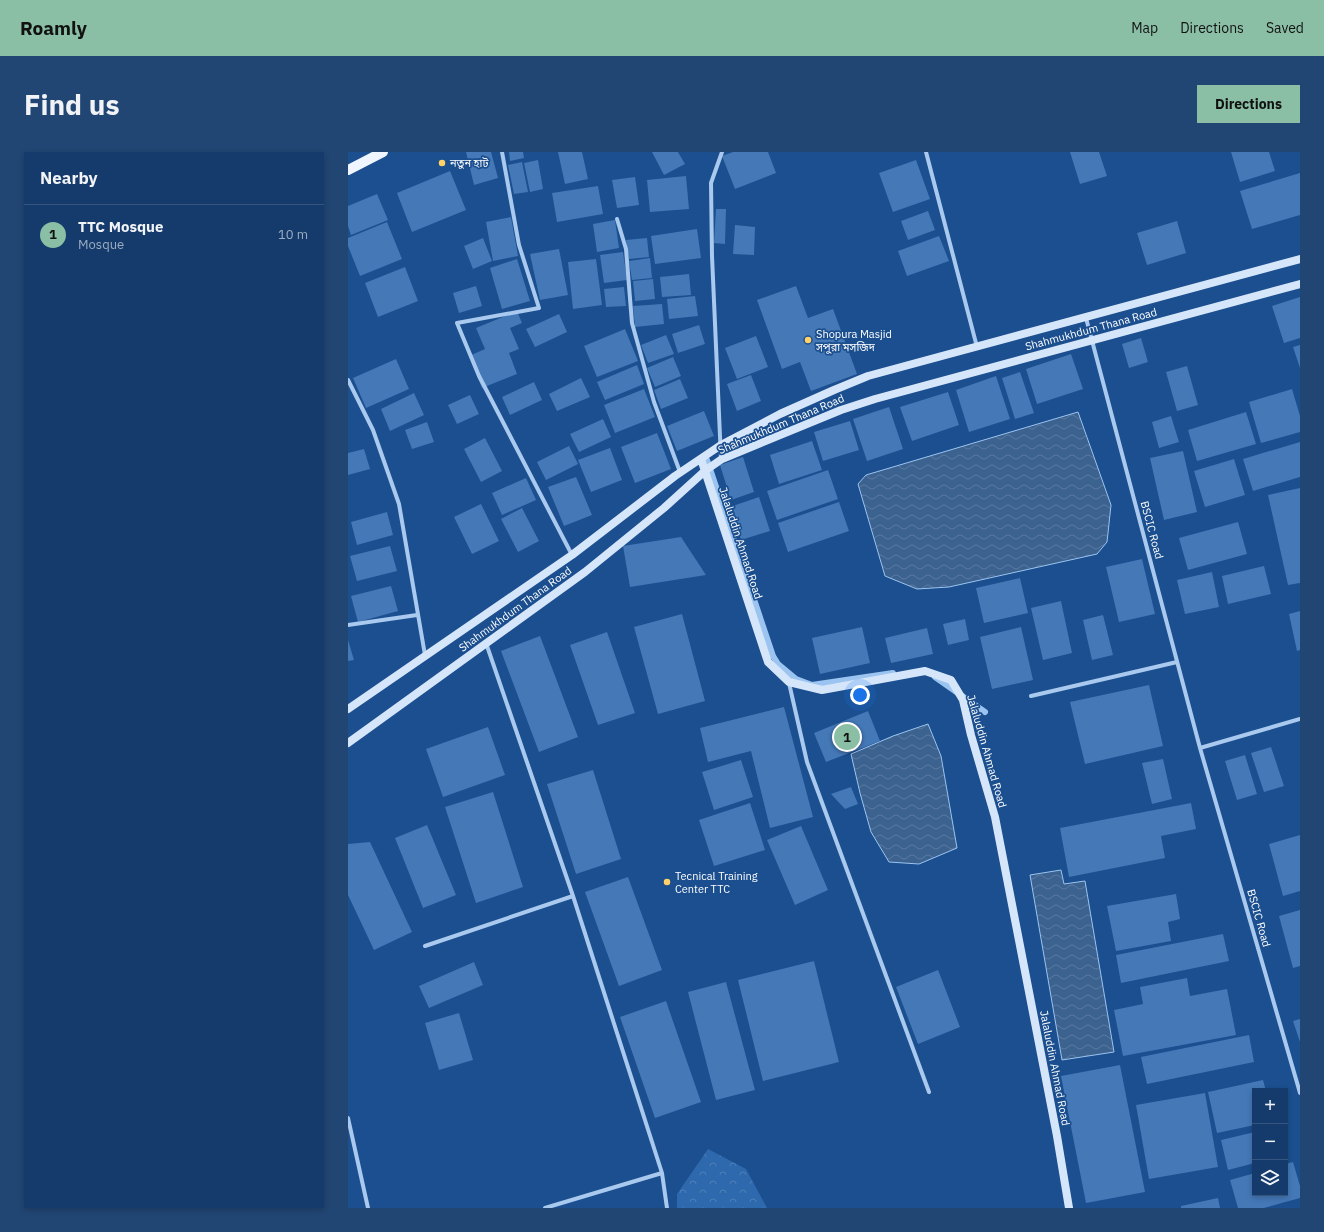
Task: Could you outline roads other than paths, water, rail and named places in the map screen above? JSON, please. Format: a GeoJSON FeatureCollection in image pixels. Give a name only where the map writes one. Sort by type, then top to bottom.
{"type":"FeatureCollection","features":[{"type":"Feature","properties":{"kind":"main road"},"geometry":{"type":"LineString","coordinates":[[348,170],[383,152]]}},
{"type":"Feature","properties":{"kind":"main road","name":"Shahmukhdum Thana Road"},"geometry":{"type":"LineString","coordinates":[[348,709],[572,555],[680,472],[721,445],[780,414],[868,376],[1300,259]]}},
{"type":"Feature","properties":{"kind":"main road","name":"Shahmukhdum Thana Road"},"geometry":{"type":"LineString","coordinates":[[348,743],[585,572],[664,508],[706,470],[722,459],[841,410],[868,401],[1092,339],[1300,284]]}},
{"type":"Feature","properties":{"kind":"main road","name":"Jalaluddin Ahmad Road"},"geometry":{"type":"LineString","coordinates":[[701,458],[768,662],[789,682],[822,690],[925,671],[951,680],[963,700],[995,817],[1057,1136],[1069,1208]]}},
{"type":"Feature","properties":{"kind":"street"},"geometry":{"type":"LineString","coordinates":[[502,152],[519,245],[539,308],[457,323],[479,376],[572,555]]}},
{"type":"Feature","properties":{"kind":"street"},"geometry":{"type":"LineString","coordinates":[[722,152],[711,183],[712,256],[722,459]]}},
{"type":"Feature","properties":{"kind":"street"},"geometry":{"type":"LineString","coordinates":[[926,152],[977,347]]}},
{"type":"Feature","properties":{"kind":"street"},"geometry":{"type":"LineString","coordinates":[[617,220],[626,249],[632,323],[654,402],[680,472]]}},
{"type":"Feature","properties":{"kind":"street","name":"BSCIC Road"},"geometry":{"type":"LineString","coordinates":[[1086,318],[1200,748],[1300,1093]]}},
{"type":"Feature","properties":{"kind":"street"},"geometry":{"type":"LineString","coordinates":[[348,380],[372,430],[399,504],[425,655]]}},
{"type":"Feature","properties":{"kind":"street"},"geometry":{"type":"LineString","coordinates":[[348,625],[417,615]]}},
{"type":"Feature","properties":{"kind":"street"},"geometry":{"type":"LineString","coordinates":[[486,643],[573,896],[662,1173],[667,1208]]}},
{"type":"Feature","properties":{"kind":"street"},"geometry":{"type":"LineString","coordinates":[[1031,696],[1177,662]]}},
{"type":"Feature","properties":{"kind":"street"},"geometry":{"type":"LineString","coordinates":[[789,682],[807,762],[929,1092]]}},
{"type":"Feature","properties":{"kind":"street"},"geometry":{"type":"LineString","coordinates":[[1200,748],[1300,720]]}},
{"type":"Feature","properties":{"kind":"street"},"geometry":{"type":"LineString","coordinates":[[425,946],[573,896]]}},
{"type":"Feature","properties":{"kind":"street"},"geometry":{"type":"LineString","coordinates":[[348,1118],[368,1208]]}},
{"type":"Feature","properties":{"kind":"street"},"geometry":{"type":"LineString","coordinates":[[545,1208],[662,1173]]}},
{"type":"Feature","properties":{"kind":"water"},"geometry":{"type":"Polygon","coordinates":[[[1078,412],[1111,505],[1107,542],[1097,554],[949,587],[917,589],[885,576],[858,484],[866,475],[1078,412]]]}},
{"type":"Feature","properties":{"kind":"water"},"geometry":{"type":"Polygon","coordinates":[[[928,724],[941,756],[957,848],[919,864],[889,862],[871,832],[851,754],[893,736],[928,724]]]}},
{"type":"Feature","properties":{"kind":"water"},"geometry":{"type":"Polygon","coordinates":[[[1061,870],[1064,884],[1085,881],[1114,1052],[1062,1060],[1030,875],[1061,870]]]}},
{"type":"Feature","properties":{"kind":"waterway"},"geometry":{"type":"LineString","coordinates":[[707,460],[773,656],[778,664],[796,679],[812,685],[893,673]]}},
{"type":"Feature","properties":{"kind":"waterway"},"geometry":{"type":"LineString","coordinates":[[935,677],[985,712]]}},
{"type":"Feature","properties":{"kind":"place","name":"নতুন হাট"},"geometry":{"type":"Point","coordinates":[442,163]}},
{"type":"Feature","properties":{"kind":"place","name":"Shopura Masjid সপুরা মসজিদ"},"geometry":{"type":"Point","coordinates":[808,340]}},
{"type":"Feature","properties":{"kind":"place","name":"TTC Mosque"},"geometry":{"type":"Point","coordinates":[847,737]}},
{"type":"Feature","properties":{"kind":"place","name":"Tecnical Training Center TTC"},"geometry":{"type":"Point","coordinates":[667,882]}}]}
